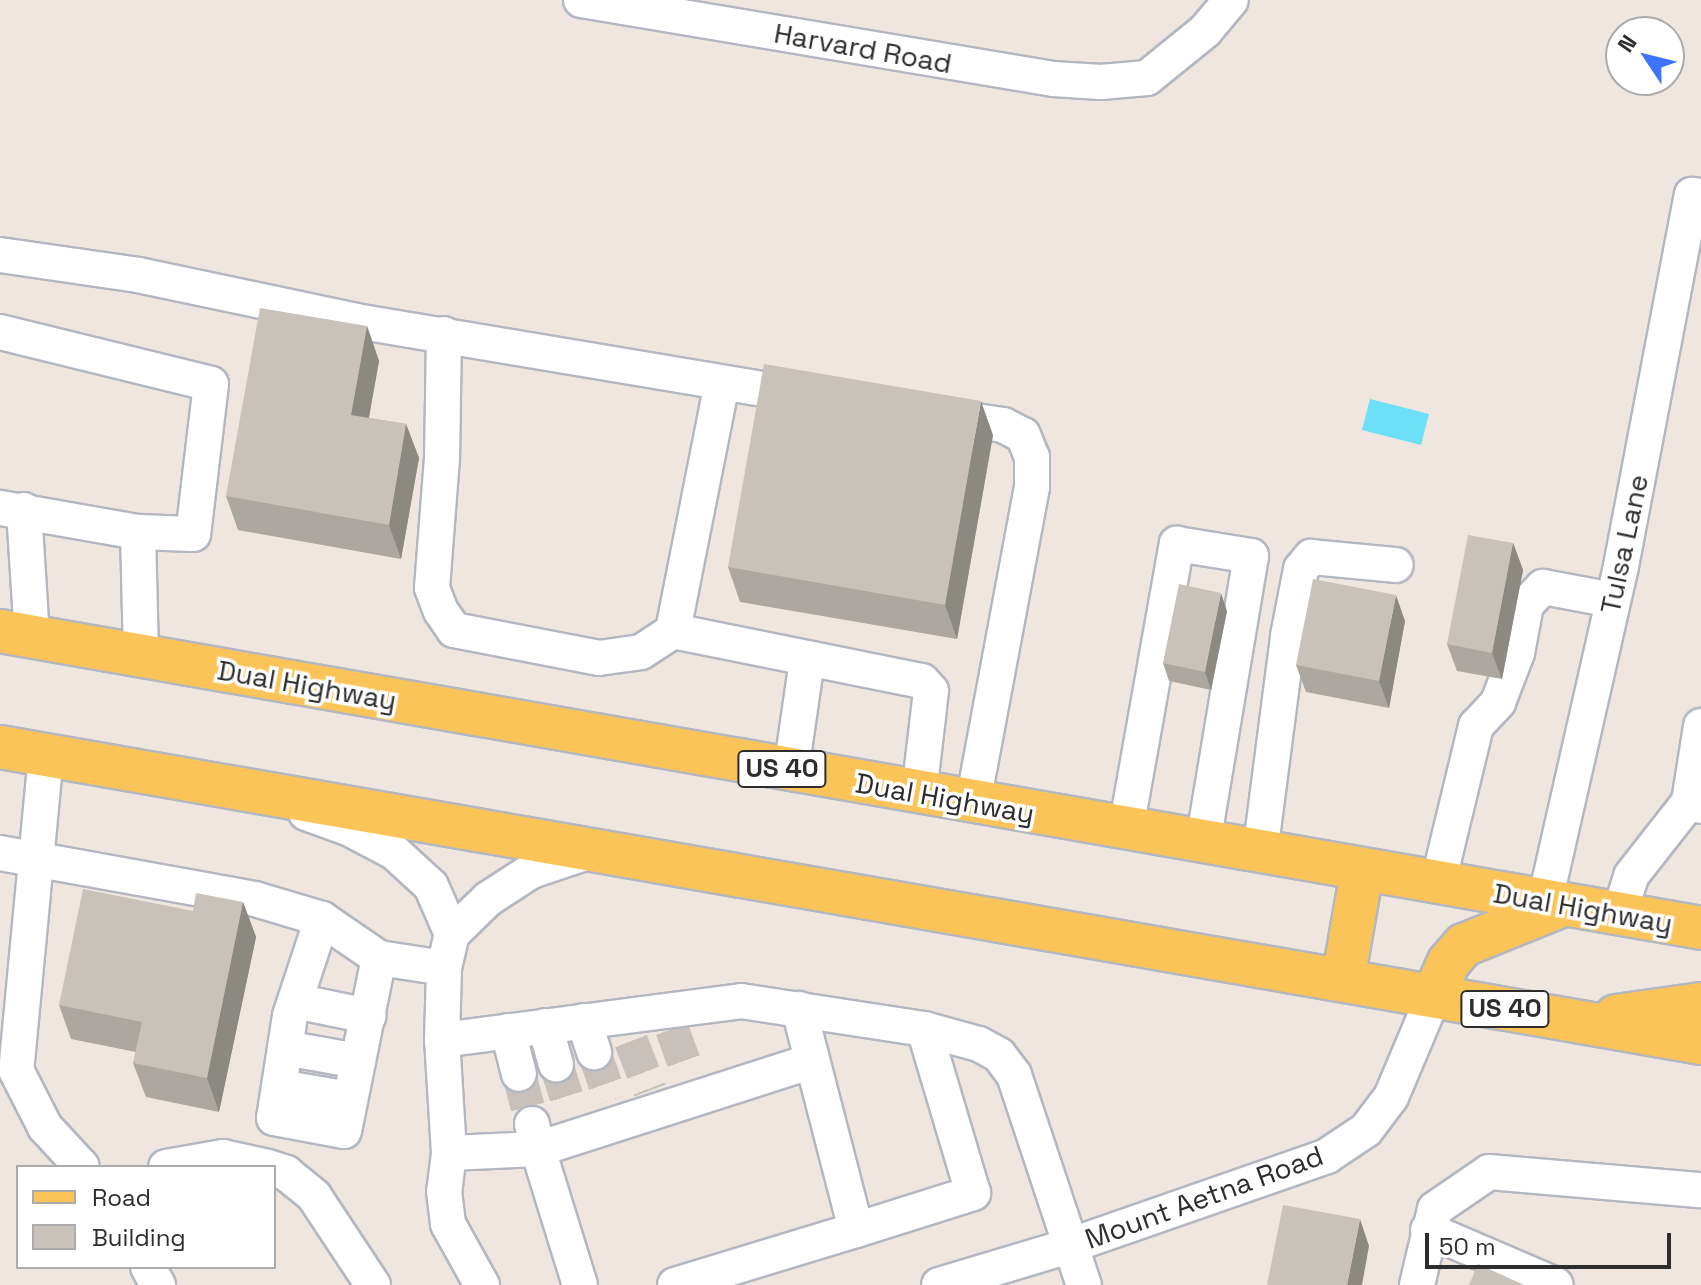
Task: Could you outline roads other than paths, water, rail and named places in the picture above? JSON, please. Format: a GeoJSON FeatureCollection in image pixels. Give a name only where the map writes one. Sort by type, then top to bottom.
{"type":"FeatureCollection","features":[{"type":"Feature","properties":{"kind":"main road","name":"Dual Highway"},"geometry":{"type":"LineString","coordinates":[[16,634],[1701,928]]}},
{"type":"Feature","properties":{"kind":"main road","name":"US 40"},"geometry":{"type":"LineString","coordinates":[[0,747],[1434,995],[1575,1022],[1694,1050]]}},
{"type":"Feature","properties":{"kind":"main road"},"geometry":{"type":"LineString","coordinates":[[1343,980],[1362,871]]}},
{"type":"Feature","properties":{"kind":"main road"},"geometry":{"type":"LineString","coordinates":[[1434,995],[1449,962],[1464,945],[1554,902]]}},
{"type":"Feature","properties":{"kind":"main road"},"geometry":{"type":"LineString","coordinates":[[1575,1022],[1701,1004]]}},
{"type":"Feature","properties":{"kind":"street","name":"Harvard Road"},"geometry":{"type":"LineString","coordinates":[[581,0],[1053,79],[1101,82],[1147,78],[1205,31],[1231,0]]}},
{"type":"Feature","properties":{"kind":"street","name":"Tulsa Lane"},"geometry":{"type":"LineString","coordinates":[[1554,902],[1692,195],[1701,196]]}},
{"type":"Feature","properties":{"kind":"street"},"geometry":{"type":"LineString","coordinates":[[0,255],[138,275],[356,321],[837,401]]}},
{"type":"Feature","properties":{"kind":"street"},"geometry":{"type":"LineString","coordinates":[[0,332],[211,384],[193,534],[138,532],[12,509],[16,634]]}},
{"type":"Feature","properties":{"kind":"street"},"geometry":{"type":"LineString","coordinates":[[444,334],[442,458],[432,588],[441,611],[454,630],[599,658],[641,652],[673,631],[922,681],[930,687],[919,793]]}},
{"type":"Feature","properties":{"kind":"street"},"geometry":{"type":"LineString","coordinates":[[673,631],[722,383]]}},
{"type":"Feature","properties":{"kind":"street"},"geometry":{"type":"LineString","coordinates":[[912,412],[1003,425],[1023,435],[1032,457],[1032,487],[973,802]]}},
{"type":"Feature","properties":{"kind":"street"},"geometry":{"type":"LineString","coordinates":[[138,532],[141,656]]}},
{"type":"Feature","properties":{"kind":"street"},"geometry":{"type":"LineString","coordinates":[[1126,829],[1177,544],[1251,556],[1203,843]]}},
{"type":"Feature","properties":{"kind":"street"},"geometry":{"type":"LineString","coordinates":[[1260,853],[1288,636],[1301,569],[1311,557],[1396,565]]}},
{"type":"Feature","properties":{"kind":"street"},"geometry":{"type":"LineString","coordinates":[[1438,883],[1476,726],[1498,702],[1517,653],[1526,605],[1543,587],[1613,600]]}},
{"type":"Feature","properties":{"kind":"street"},"geometry":{"type":"LineString","coordinates":[[791,771],[807,660]]}},
{"type":"Feature","properties":{"kind":"street"},"geometry":{"type":"LineString","coordinates":[[1619,914],[1631,876],[1695,804],[1701,726]]}},
{"type":"Feature","properties":{"kind":"street"},"geometry":{"type":"LineString","coordinates":[[46,755],[16,1070],[45,1127],[80,1165]]}},
{"type":"Feature","properties":{"kind":"street"},"geometry":{"type":"LineString","coordinates":[[249,791],[348,828],[394,852],[431,886],[452,934]]}},
{"type":"Feature","properties":{"kind":"street"},"geometry":{"type":"LineString","coordinates":[[482,1285],[448,1224],[444,1191],[449,1153],[442,1040],[444,968],[452,934],[488,899],[531,871],[595,850]]}},
{"type":"Feature","properties":{"kind":"street"},"geometry":{"type":"LineString","coordinates":[[0,853],[255,899],[322,919],[379,958],[444,968]]}},
{"type":"Feature","properties":{"kind":"street"},"geometry":{"type":"LineString","coordinates":[[322,919],[295,1001],[274,1118],[344,1131],[379,958]]}},
{"type":"Feature","properties":{"kind":"street","name":"Mount Aetna Road"},"geometry":{"type":"LineString","coordinates":[[939,1285],[1069,1246],[1327,1156],[1366,1130],[1391,1097],[1434,995]]}},
{"type":"Feature","properties":{"kind":"street"},"geometry":{"type":"LineString","coordinates":[[295,1001],[368,1016]]}},
{"type":"Feature","properties":{"kind":"street"},"geometry":{"type":"LineString","coordinates":[[442,1040],[545,1026],[589,1036],[741,1001],[924,1029],[979,1044],[999,1055],[1014,1075],[1084,1285]]}},
{"type":"Feature","properties":{"kind":"street"},"geometry":{"type":"LineString","coordinates":[[799,1009],[856,1230]]}},
{"type":"Feature","properties":{"kind":"street"},"geometry":{"type":"LineString","coordinates":[[545,1026],[556,1064]]}},
{"type":"Feature","properties":{"kind":"street"},"geometry":{"type":"LineString","coordinates":[[675,1285],[973,1193],[924,1029]]}},
{"type":"Feature","properties":{"kind":"street"},"geometry":{"type":"LineString","coordinates":[[508,1031],[519,1074]]}},
{"type":"Feature","properties":{"kind":"street"},"geometry":{"type":"LineString","coordinates":[[285,1048],[358,1061]]}},
{"type":"Feature","properties":{"kind":"street"},"geometry":{"type":"LineString","coordinates":[[449,1153],[535,1136],[693,1088],[812,1061]]}},
{"type":"Feature","properties":{"kind":"street"},"geometry":{"type":"LineString","coordinates":[[535,1136],[580,1285]]}},
{"type":"Feature","properties":{"kind":"street"},"geometry":{"type":"LineString","coordinates":[[177,1165],[223,1157],[258,1165]]}},
{"type":"Feature","properties":{"kind":"street"},"geometry":{"type":"LineString","coordinates":[[276,1169],[314,1196],[373,1285]]}},
{"type":"Feature","properties":{"kind":"street"},"geometry":{"type":"LineString","coordinates":[[1417,1285],[1435,1209],[1489,1172],[1701,1190]]}},
{"type":"Feature","properties":{"kind":"street"},"geometry":{"type":"LineString","coordinates":[[1428,1230],[1556,1285]]}},
{"type":"Feature","properties":{"kind":"water"},"geometry":{"type":"Polygon","coordinates":[[[1370,399],[1429,414],[1421,445],[1362,430],[1370,399]]]}},
{"type":"Feature","properties":{"kind":"tunnel"},"geometry":{"type":"LineString","coordinates":[[672,1029],[689,1076]]}},
{"type":"Feature","properties":{"kind":"tunnel"},"geometry":{"type":"LineString","coordinates":[[631,1041],[650,1090]]}},
{"type":"Feature","properties":{"kind":"tunnel"},"geometry":{"type":"LineString","coordinates":[[594,1052],[611,1100]]}},
{"type":"Feature","properties":{"kind":"tunnel"},"geometry":{"type":"LineString","coordinates":[[556,1064],[571,1111]]}},
{"type":"Feature","properties":{"kind":"tunnel"},"geometry":{"type":"LineString","coordinates":[[519,1074],[532,1124]]}}]}
